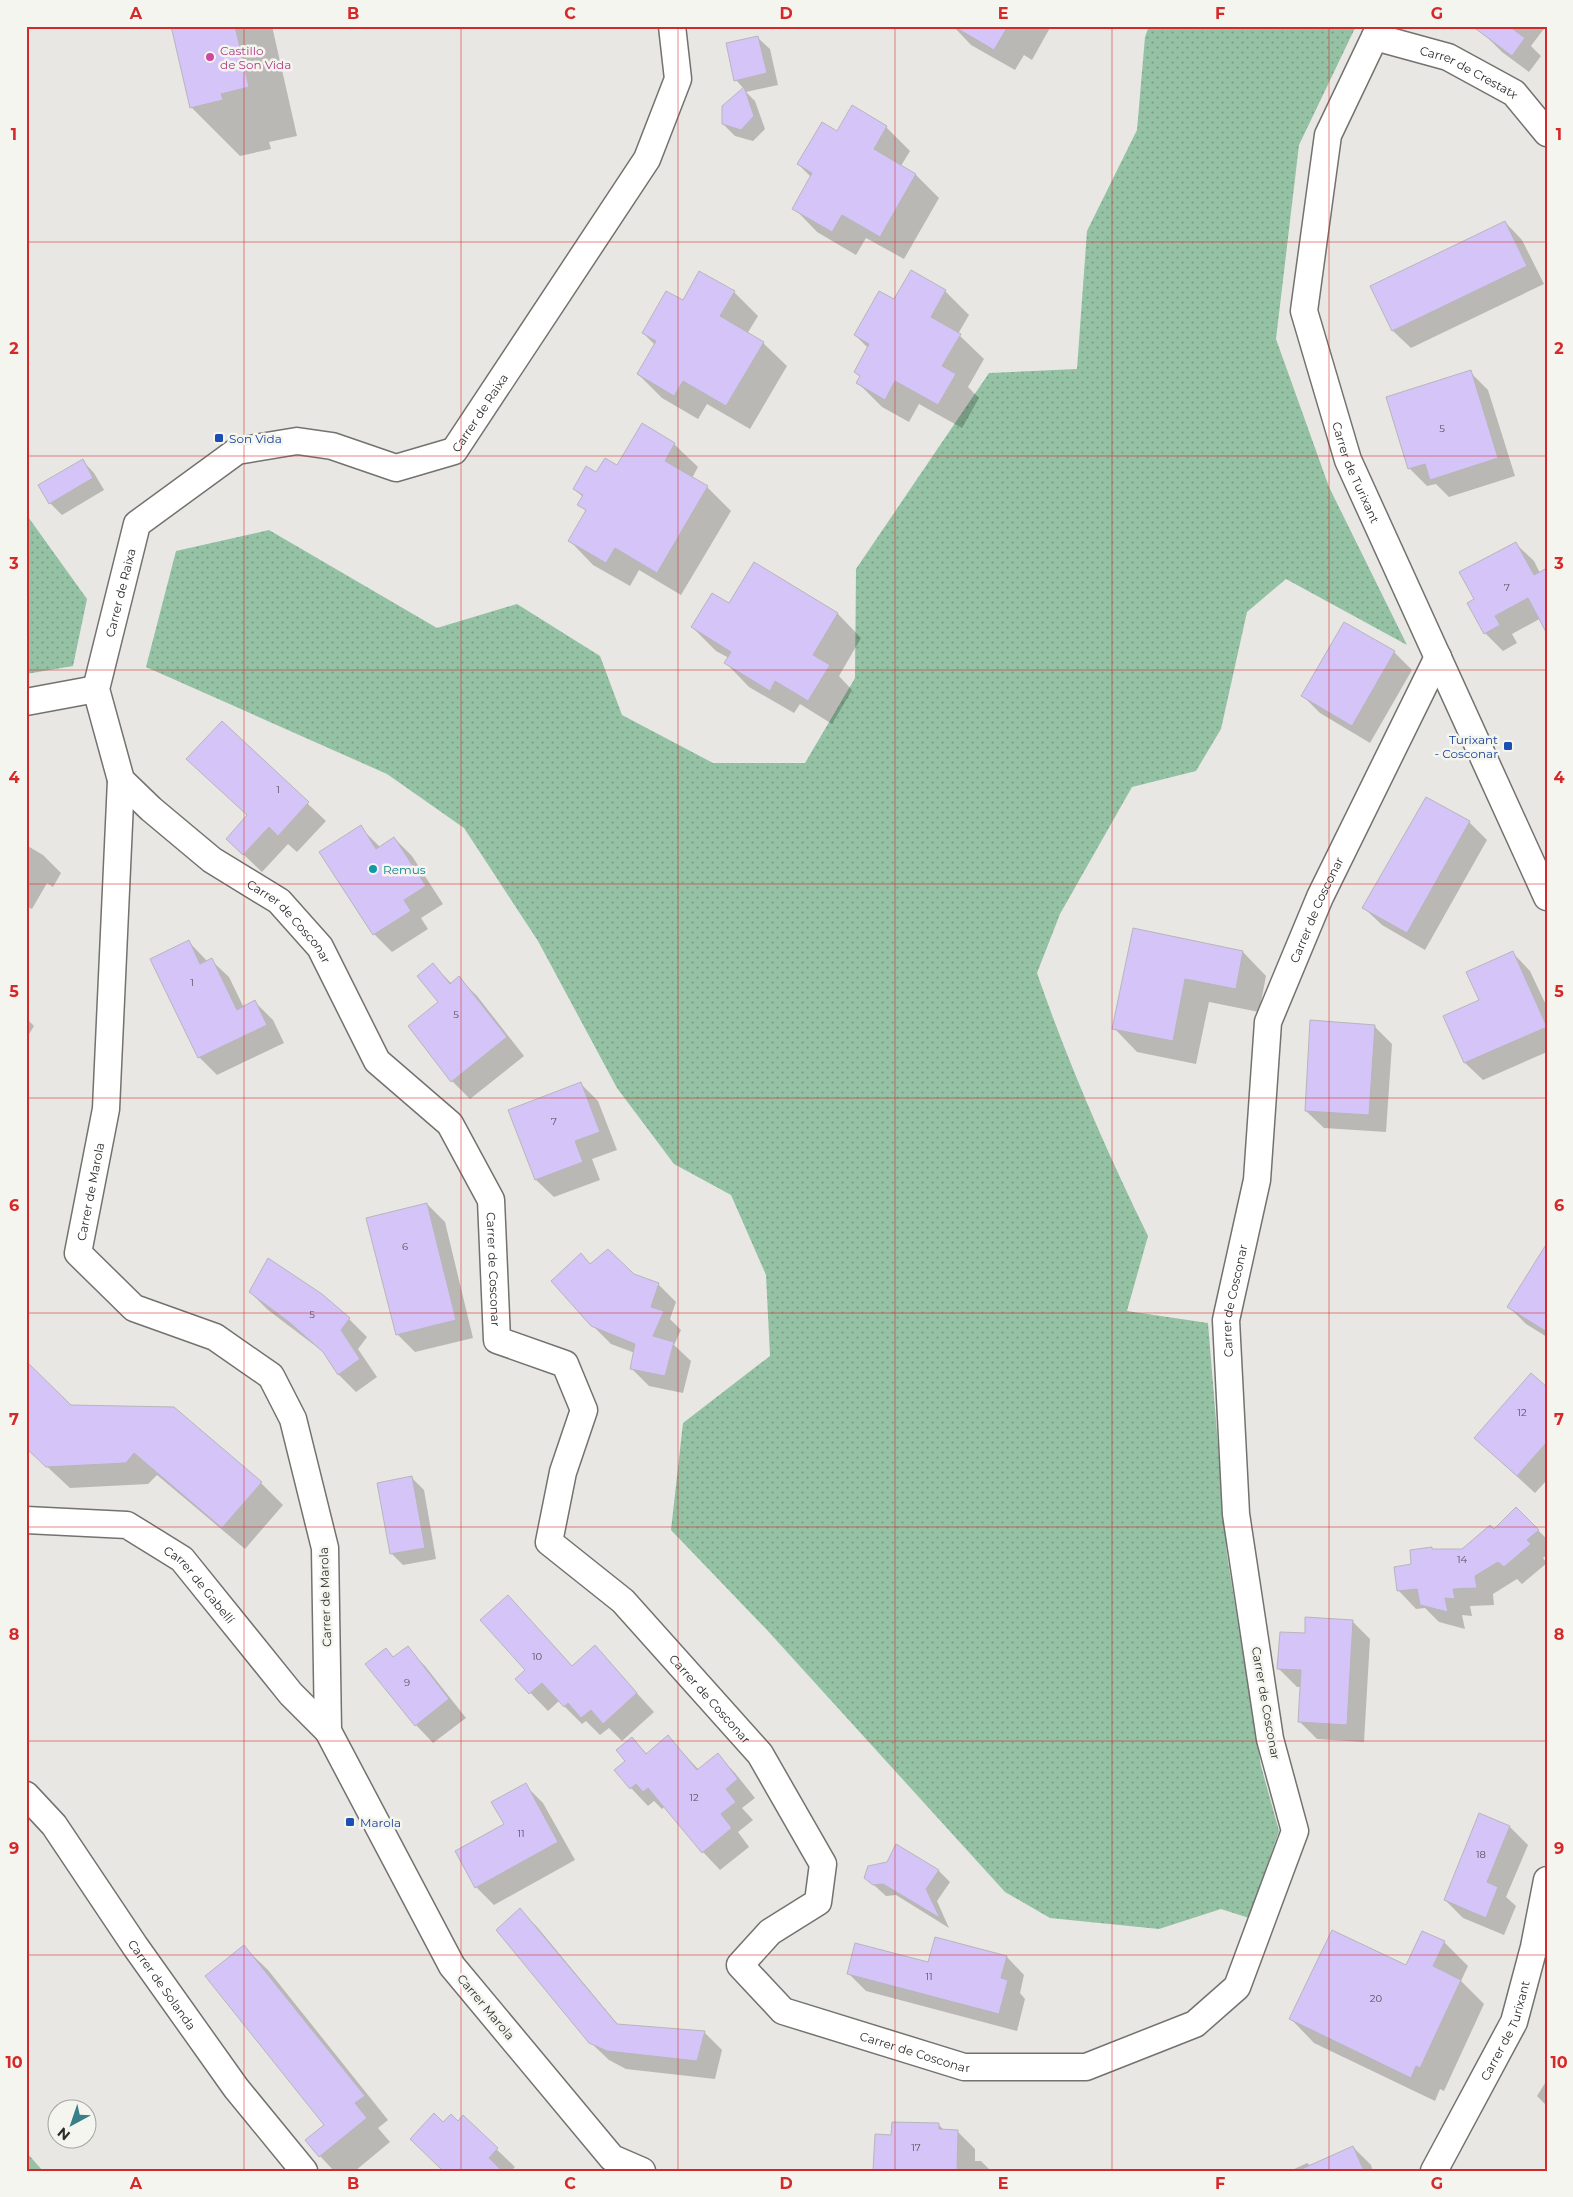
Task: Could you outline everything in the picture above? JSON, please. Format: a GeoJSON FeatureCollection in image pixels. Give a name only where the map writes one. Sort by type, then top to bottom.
{"type":"FeatureCollection","features":[{"type":"Feature","properties":{"kind":"street","name":"Carrer de Raixa"},"geometry":{"type":"LineString","coordinates":[[96,689],[137,524],[237,451],[297,441],[332,446],[396,468],[454,451],[647,159],[678,79],[672,26]]}},
{"type":"Feature","properties":{"kind":"street","name":"Carrer de Crestatx"},"geometry":{"type":"LineString","coordinates":[[1378,32],[1448,57],[1514,93],[1547,132]]}},
{"type":"Feature","properties":{"kind":"street","name":"Carrer de Turixant"},"geometry":{"type":"LineString","coordinates":[[1378,32],[1328,135],[1304,311],[1348,460],[1547,897]]}},
{"type":"Feature","properties":{"kind":"street","name":"Carrer de Cosconar"},"geometry":{"type":"LineString","coordinates":[[121,780],[151,809],[212,860],[279,901],[320,947],[378,1061],[450,1124],[491,1200],[497,1340],[565,1364],[584,1410],[563,1472],[549,1542],[623,1601],[760,1754],[823,1864],[818,1902],[770,1932],[740,1964],[783,2012],[964,2067],[1086,2067],[1195,2024],[1237,1987],[1295,1831],[1270,1739],[1236,1514],[1226,1320],[1258,1180],[1268,1022],[1320,897],[1438,657]]}},
{"type":"Feature","properties":{"kind":"street"},"geometry":{"type":"LineString","coordinates":[[26,702],[96,689]]}},
{"type":"Feature","properties":{"kind":"street","name":"Carrer de Marola"},"geometry":{"type":"LineString","coordinates":[[96,689],[121,780],[106,1109],[78,1253],[134,1308],[215,1338],[271,1376],[293,1419],[325,1548],[328,1731],[370,1811]]}},
{"type":"Feature","properties":{"kind":"street","name":"Carrer de Gabellí"},"geometry":{"type":"LineString","coordinates":[[26,1520],[128,1525],[182,1559],[291,1694],[328,1731]]}},
{"type":"Feature","properties":{"kind":"street","name":"Carrer de Solanda"},"geometry":{"type":"LineString","coordinates":[[26,1795],[54,1826],[135,1946],[236,2088],[304,2171]]}},
{"type":"Feature","properties":{"kind":"street","name":"Carrer Marola"},"geometry":{"type":"LineString","coordinates":[[370,1811],[452,1966],[612,2158],[642,2171]]}},
{"type":"Feature","properties":{"kind":"street","name":"Carrer de Turixant"},"geometry":{"type":"LineString","coordinates":[[1434,2171],[1514,2022],[1541,1947],[1547,1880]]}},
{"type":"Feature","properties":{"kind":"green space"},"geometry":{"type":"Polygon","coordinates":[[[1149,26],[1356,26],[1299,145],[1276,339],[1329,487],[1407,645],[1286,579],[1247,612],[1221,729],[1196,771],[1132,787],[1060,914],[1037,973],[1088,1106],[1148,1236],[1127,1311],[1208,1323],[1227,1555],[1261,1766],[1279,1831],[1249,1918],[1221,1909],[1159,1929],[1050,1918],[1005,1892],[767,1630],[671,1530],[683,1423],[770,1356],[766,1275],[731,1195],[674,1164],[617,1088],[538,941],[464,828],[387,774],[146,667],[176,551],[269,530],[437,628],[517,604],[600,656],[622,715],[713,763],[805,763],[855,678],[856,569],[989,373],[1077,369],[1087,231],[1137,130],[1145,37],[1149,26]]]}},
{"type":"Feature","properties":{"kind":"green space"},"geometry":{"type":"Polygon","coordinates":[[[26,514],[87,599],[73,666],[26,674],[26,514]]]}},
{"type":"Feature","properties":{"kind":"green space"},"geometry":{"type":"Polygon","coordinates":[[[26,2152],[43,2171],[26,2171],[26,2152]]]}},
{"type":"Feature","properties":{"kind":"building","name":"Castillo de Son Vida"},"geometry":{"type":"Polygon","coordinates":[[[171,26],[235,26],[249,87],[221,94],[223,100],[190,108],[171,26]]]}},
{"type":"Feature","properties":{"kind":"building"},"geometry":{"type":"Polygon","coordinates":[[[953,26],[1008,26],[994,50],[953,26]]]}},
{"type":"Feature","properties":{"kind":"building"},"geometry":{"type":"Polygon","coordinates":[[[1472,26],[1509,26],[1525,38],[1512,56],[1472,26]]]}},
{"type":"Feature","properties":{"kind":"building"},"geometry":{"type":"Polygon","coordinates":[[[758,36],[767,73],[734,81],[726,43],[758,36]]]}},
{"type":"Feature","properties":{"kind":"building"},"geometry":{"type":"Polygon","coordinates":[[[744,87],[754,116],[741,130],[722,124],[722,106],[744,87]]]}},
{"type":"Feature","properties":{"kind":"building"},"geometry":{"type":"Polygon","coordinates":[[[852,105],[887,126],[874,149],[916,174],[880,237],[842,215],[832,232],[792,209],[812,173],[797,164],[822,122],[837,131],[852,105]]]}},
{"type":"Feature","properties":{"kind":"building"},"geometry":{"type":"Polygon","coordinates":[[[1505,221],[1527,266],[1392,331],[1370,286],[1505,221]]]}},
{"type":"Feature","properties":{"kind":"building"},"geometry":{"type":"Polygon","coordinates":[[[911,270],[946,290],[931,317],[961,334],[942,366],[956,374],[938,405],[895,381],[885,400],[856,383],[860,376],[854,372],[869,344],[854,335],[879,291],[894,299],[911,270]]]}},
{"type":"Feature","properties":{"kind":"building"},"geometry":{"type":"Polygon","coordinates":[[[699,271],[735,291],[720,316],[764,342],[726,406],[683,381],[674,396],[637,374],[656,341],[642,333],[666,291],[683,300],[699,271]]]}},
{"type":"Feature","properties":{"kind":"building"},"geometry":{"type":"Polygon","coordinates":[[[1471,370],[1498,458],[1430,480],[1425,464],[1408,469],[1386,397],[1471,370]]]}},
{"type":"Feature","properties":{"kind":"building"},"geometry":{"type":"Polygon","coordinates":[[[642,423],[675,443],[665,461],[708,486],[657,573],[615,548],[606,563],[568,541],[586,510],[577,505],[583,495],[573,489],[586,466],[596,472],[605,458],[617,465],[642,423]]]}},
{"type":"Feature","properties":{"kind":"building"},"geometry":{"type":"Polygon","coordinates":[[[83,459],[93,478],[49,504],[38,485],[83,459]]]}},
{"type":"Feature","properties":{"kind":"building"},"geometry":{"type":"Polygon","coordinates":[[[1516,542],[1534,575],[1547,568],[1547,634],[1528,598],[1495,616],[1500,625],[1484,634],[1467,603],[1474,599],[1459,572],[1516,542]]]}},
{"type":"Feature","properties":{"kind":"building"},"geometry":{"type":"Polygon","coordinates":[[[754,562],[838,613],[813,655],[830,665],[808,701],[775,681],[770,691],[724,663],[731,652],[691,627],[712,593],[729,603],[754,562]]]}},
{"type":"Feature","properties":{"kind":"building"},"geometry":{"type":"Polygon","coordinates":[[[1344,622],[1395,651],[1352,726],[1301,696],[1344,622]]]}},
{"type":"Feature","properties":{"kind":"building"},"geometry":{"type":"Polygon","coordinates":[[[222,721],[309,802],[278,836],[269,827],[243,855],[226,839],[247,815],[186,759],[222,721]]]}},
{"type":"Feature","properties":{"kind":"building"},"geometry":{"type":"Polygon","coordinates":[[[1426,797],[1470,821],[1407,933],[1362,908],[1426,797]]]}},
{"type":"Feature","properties":{"kind":"building","name":"Remus"},"geometry":{"type":"Polygon","coordinates":[[[361,825],[376,849],[394,837],[426,886],[404,900],[411,911],[373,935],[319,852],[361,825]]]}},
{"type":"Feature","properties":{"kind":"building"},"geometry":{"type":"Polygon","coordinates":[[[1133,928],[1243,951],[1236,989],[1185,979],[1173,1041],[1112,1029],[1133,928]]]}},
{"type":"Feature","properties":{"kind":"building"},"geometry":{"type":"Polygon","coordinates":[[[189,940],[200,964],[212,958],[237,1010],[255,1000],[267,1025],[198,1058],[150,959],[189,940]]]}},
{"type":"Feature","properties":{"kind":"building"},"geometry":{"type":"Polygon","coordinates":[[[1513,951],[1547,1027],[1464,1063],[1443,1016],[1479,1000],[1466,972],[1513,951]]]}},
{"type":"Feature","properties":{"kind":"building"},"geometry":{"type":"Polygon","coordinates":[[[433,963],[450,984],[459,976],[507,1037],[451,1082],[408,1026],[438,1002],[417,976],[433,963]]]}},
{"type":"Feature","properties":{"kind":"building"},"geometry":{"type":"Polygon","coordinates":[[[1310,1020],[1375,1025],[1369,1115],[1305,1111],[1310,1020]]]}},
{"type":"Feature","properties":{"kind":"building"},"geometry":{"type":"Polygon","coordinates":[[[581,1082],[600,1132],[575,1141],[583,1162],[535,1180],[508,1110],[581,1082]]]}},
{"type":"Feature","properties":{"kind":"building"},"geometry":{"type":"Polygon","coordinates":[[[427,1203],[456,1320],[396,1335],[366,1218],[427,1203]]]}},
{"type":"Feature","properties":{"kind":"building"},"geometry":{"type":"Polygon","coordinates":[[[1547,1243],[1547,1332],[1507,1307],[1547,1243]]]}},
{"type":"Feature","properties":{"kind":"building"},"geometry":{"type":"Polygon","coordinates":[[[608,1249],[634,1274],[659,1283],[651,1307],[664,1311],[653,1336],[674,1342],[665,1376],[630,1369],[635,1344],[591,1326],[551,1281],[581,1253],[590,1264],[608,1249]]]}},
{"type":"Feature","properties":{"kind":"building"},"geometry":{"type":"Polygon","coordinates":[[[268,1258],[322,1294],[350,1318],[341,1330],[360,1359],[338,1375],[323,1352],[289,1322],[249,1292],[268,1258]]]}},
{"type":"Feature","properties":{"kind":"building"},"geometry":{"type":"Polygon","coordinates":[[[26,1361],[71,1405],[174,1407],[262,1482],[222,1528],[134,1453],[126,1463],[46,1467],[26,1448],[26,1361]]]}},
{"type":"Feature","properties":{"kind":"building"},"geometry":{"type":"Polygon","coordinates":[[[1531,1373],[1547,1387],[1547,1442],[1517,1476],[1474,1438],[1531,1373]]]}},
{"type":"Feature","properties":{"kind":"building"},"geometry":{"type":"Polygon","coordinates":[[[412,1476],[425,1548],[390,1554],[377,1483],[412,1476]]]}},
{"type":"Feature","properties":{"kind":"building"},"geometry":{"type":"Polygon","coordinates":[[[1516,1507],[1539,1530],[1527,1540],[1531,1544],[1504,1567],[1498,1562],[1475,1576],[1477,1588],[1453,1589],[1455,1599],[1445,1598],[1448,1612],[1420,1605],[1417,1589],[1397,1591],[1394,1567],[1411,1564],[1410,1550],[1432,1547],[1432,1549],[1462,1549],[1490,1525],[1494,1529],[1516,1507]]]}},
{"type":"Feature","properties":{"kind":"building"},"geometry":{"type":"Polygon","coordinates":[[[508,1595],[572,1666],[595,1645],[637,1693],[603,1724],[591,1710],[581,1718],[568,1703],[564,1707],[542,1683],[529,1694],[515,1679],[525,1670],[480,1620],[508,1595]]]}},
{"type":"Feature","properties":{"kind":"building"},"geometry":{"type":"Polygon","coordinates":[[[1305,1617],[1353,1620],[1347,1725],[1298,1722],[1301,1670],[1277,1669],[1280,1632],[1305,1633],[1305,1617]]]}},
{"type":"Feature","properties":{"kind":"building"},"geometry":{"type":"Polygon","coordinates":[[[408,1646],[449,1699],[415,1726],[365,1664],[386,1648],[393,1657],[408,1646]]]}},
{"type":"Feature","properties":{"kind":"building"},"geometry":{"type":"Polygon","coordinates":[[[668,1735],[697,1770],[718,1753],[738,1779],[726,1789],[736,1802],[721,1814],[732,1828],[702,1853],[648,1788],[643,1792],[636,1784],[630,1789],[614,1770],[625,1761],[616,1750],[632,1737],[646,1754],[668,1735]]]}},
{"type":"Feature","properties":{"kind":"building"},"geometry":{"type":"Polygon","coordinates":[[[526,1783],[558,1842],[475,1888],[455,1851],[504,1824],[491,1802],[526,1783]]]}},
{"type":"Feature","properties":{"kind":"building"},"geometry":{"type":"Polygon","coordinates":[[[1479,1813],[1510,1826],[1487,1882],[1498,1887],[1486,1918],[1444,1900],[1479,1813]]]}},
{"type":"Feature","properties":{"kind":"building"},"geometry":{"type":"Polygon","coordinates":[[[896,1844],[939,1870],[926,1889],[940,1918],[883,1884],[873,1885],[864,1878],[868,1866],[887,1862],[896,1844]]]}},
{"type":"Feature","properties":{"kind":"building"},"geometry":{"type":"Polygon","coordinates":[[[520,1908],[617,2024],[705,2031],[697,2061],[607,2051],[589,2043],[496,1930],[520,1908]]]}},
{"type":"Feature","properties":{"kind":"building"},"geometry":{"type":"Polygon","coordinates":[[[1332,1930],[1406,1965],[1422,1931],[1445,1941],[1433,1966],[1461,1980],[1420,2068],[1416,2066],[1411,2078],[1289,2019],[1332,1930]]]}},
{"type":"Feature","properties":{"kind":"building"},"geometry":{"type":"Polygon","coordinates":[[[935,1937],[1007,1956],[1001,1978],[1008,1980],[999,2014],[847,1974],[855,1943],[928,1962],[935,1937]]]}},
{"type":"Feature","properties":{"kind":"building"},"geometry":{"type":"Polygon","coordinates":[[[244,1945],[365,2096],[355,2103],[367,2118],[319,2157],[305,2140],[324,2125],[205,1976],[244,1945]]]}},
{"type":"Feature","properties":{"kind":"building"},"geometry":{"type":"Polygon","coordinates":[[[434,2113],[443,2122],[451,2114],[458,2121],[463,2115],[498,2148],[489,2158],[502,2171],[443,2171],[410,2139],[434,2113]]]}},
{"type":"Feature","properties":{"kind":"building"},"geometry":{"type":"Polygon","coordinates":[[[892,2122],[939,2123],[939,2129],[958,2130],[957,2171],[873,2171],[875,2134],[891,2135],[892,2122]]]}},
{"type":"Feature","properties":{"kind":"building"},"geometry":{"type":"Polygon","coordinates":[[[1353,2146],[1364,2171],[1297,2171],[1353,2146]]]}},
{"type":"Feature","properties":{"kind":"place","name":"Castillo de Son Vida"},"geometry":{"type":"Point","coordinates":[210,57]}},
{"type":"Feature","properties":{"kind":"place","name":"Son Vida"},"geometry":{"type":"Point","coordinates":[219,438]}},
{"type":"Feature","properties":{"kind":"place","name":"Turixant - Cosconar"},"geometry":{"type":"Point","coordinates":[1508,746]}},
{"type":"Feature","properties":{"kind":"place","name":"Remus"},"geometry":{"type":"Point","coordinates":[373,869]}},
{"type":"Feature","properties":{"kind":"place","name":"Marola"},"geometry":{"type":"Point","coordinates":[350,1822]}}]}
